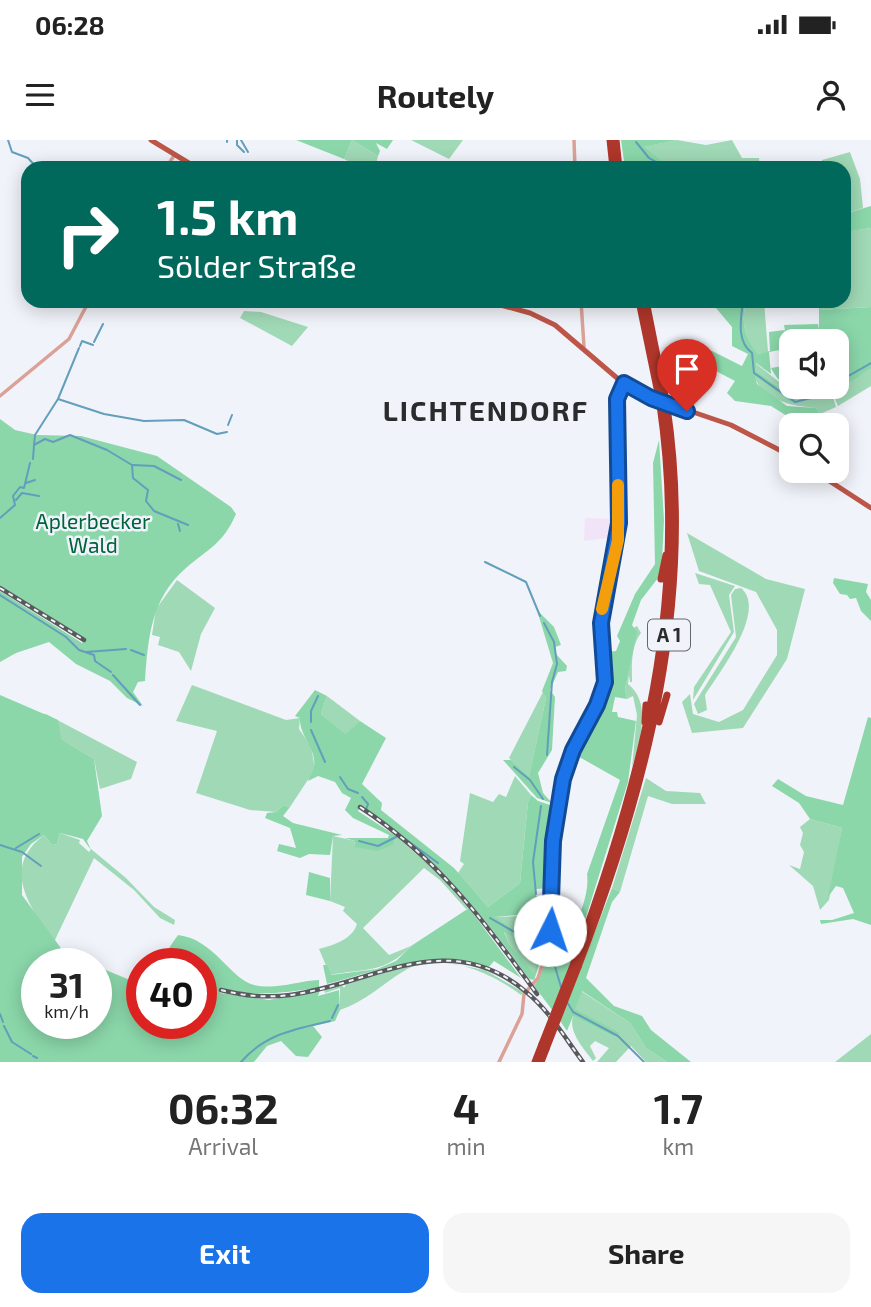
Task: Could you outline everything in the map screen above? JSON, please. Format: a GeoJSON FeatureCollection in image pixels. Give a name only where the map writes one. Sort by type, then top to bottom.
{"type":"FeatureCollection","features":[{"type":"Feature","properties":{"kind":"highway"},"geometry":{"type":"LineString","coordinates":[[610,140],[612,161]]}},
{"type":"Feature","properties":{"kind":"highway"},"geometry":{"type":"LineString","coordinates":[[616,140],[618,161]]}},
{"type":"Feature","properties":{"kind":"highway","name":"A 1"},"geometry":{"type":"LineString","coordinates":[[641,308],[661,402],[668,470],[670,540],[663,639],[647,742]]}},
{"type":"Feature","properties":{"kind":"highway","name":"A 1"},"geometry":{"type":"LineString","coordinates":[[535,1062],[576,965],[635,788],[670,631],[677,527],[647,308]]}},
{"type":"Feature","properties":{"kind":"highway"},"geometry":{"type":"LineString","coordinates":[[677,527],[680,552]]}},
{"type":"Feature","properties":{"kind":"highway"},"geometry":{"type":"LineString","coordinates":[[661,579],[670,540]]}},
{"type":"Feature","properties":{"kind":"highway"},"geometry":{"type":"LineString","coordinates":[[647,742],[667,695]]}},
{"type":"Feature","properties":{"kind":"highway"},"geometry":{"type":"LineString","coordinates":[[646,705],[647,742]]}},
{"type":"Feature","properties":{"kind":"highway","name":"A 1"},"geometry":{"type":"LineString","coordinates":[[541,1062],[544,1046]]}},
{"type":"Feature","properties":{"kind":"main road"},"geometry":{"type":"LineString","coordinates":[[151,140],[185,161]]}},
{"type":"Feature","properties":{"kind":"main road"},"geometry":{"type":"LineString","coordinates":[[509,308],[542,318],[584,347],[624,383],[661,402],[731,425],[779,450]]}},
{"type":"Feature","properties":{"kind":"main road"},"geometry":{"type":"LineString","coordinates":[[832,483],[871,508]]}},
{"type":"Feature","properties":{"kind":"street"},"geometry":{"type":"LineString","coordinates":[[574,140],[575,161]]}},
{"type":"Feature","properties":{"kind":"street"},"geometry":{"type":"LineString","coordinates":[[171,161],[175,155]]}},
{"type":"Feature","properties":{"kind":"street"},"geometry":{"type":"LineString","coordinates":[[0,396],[69,340],[85,308]]}},
{"type":"Feature","properties":{"kind":"street"},"geometry":{"type":"LineString","coordinates":[[581,308],[584,347]]}},
{"type":"Feature","properties":{"kind":"street"},"geometry":{"type":"LineString","coordinates":[[499,1062],[522,1014],[524,993],[538,978],[546,953],[552,911],[553,841],[563,779],[573,750],[605,685],[601,623],[618,540],[615,416],[617,399],[624,383]]}},
{"type":"Feature","properties":{"kind":"shaded area"},"geometry":{"type":"Polygon","coordinates":[[[585,518],[616,519],[615,537],[584,541],[585,518]]]}},
{"type":"Feature","properties":{"kind":"green space"},"geometry":{"type":"Polygon","coordinates":[[[296,140],[352,140],[344,159],[296,140]]]}},
{"type":"Feature","properties":{"kind":"green space"},"geometry":{"type":"Polygon","coordinates":[[[352,140],[378,156],[377,161],[344,159],[352,140]]]}},
{"type":"Feature","properties":{"kind":"green space"},"geometry":{"type":"Polygon","coordinates":[[[352,140],[393,140],[387,149],[376,143],[380,151],[378,156],[352,140]]]}},
{"type":"Feature","properties":{"kind":"green space"},"geometry":{"type":"Polygon","coordinates":[[[411,140],[463,140],[449,159],[411,140]]]}},
{"type":"Feature","properties":{"kind":"green space"},"geometry":{"type":"Polygon","coordinates":[[[621,140],[677,140],[644,147],[663,161],[624,161],[621,140]]]}},
{"type":"Feature","properties":{"kind":"green space"},"geometry":{"type":"Polygon","coordinates":[[[677,140],[706,145],[732,140],[742,158],[759,158],[759,161],[662,161],[643,147],[677,140]]]}},
{"type":"Feature","properties":{"kind":"green space"},"geometry":{"type":"Polygon","coordinates":[[[850,152],[860,179],[863,208],[851,212],[851,161],[822,160],[850,152]]]}},
{"type":"Feature","properties":{"kind":"green space"},"geometry":{"type":"Polygon","coordinates":[[[871,206],[871,228],[851,231],[851,212],[871,206]]]}},
{"type":"Feature","properties":{"kind":"green space"},"geometry":{"type":"Polygon","coordinates":[[[871,228],[871,307],[819,310],[851,308],[851,231],[871,228]]]}},
{"type":"Feature","properties":{"kind":"green space"},"geometry":{"type":"Polygon","coordinates":[[[871,307],[871,369],[849,382],[849,329],[819,329],[819,310],[871,307]]]}},
{"type":"Feature","properties":{"kind":"green space"},"geometry":{"type":"Polygon","coordinates":[[[716,308],[745,308],[745,329],[758,354],[770,351],[769,332],[779,331],[779,350],[769,352],[771,374],[756,363],[755,370],[779,387],[779,394],[755,376],[757,384],[787,406],[816,408],[819,413],[782,413],[771,406],[735,401],[727,393],[735,381],[691,358],[693,345],[704,347],[742,366],[748,354],[732,346],[732,327],[716,308]]]}},
{"type":"Feature","properties":{"kind":"green space"},"geometry":{"type":"Polygon","coordinates":[[[745,308],[765,308],[768,352],[758,354],[747,335],[745,308]]]}},
{"type":"Feature","properties":{"kind":"green space"},"geometry":{"type":"Polygon","coordinates":[[[244,311],[261,312],[308,327],[292,346],[240,318],[244,311]]]}},
{"type":"Feature","properties":{"kind":"green space"},"geometry":{"type":"Polygon","coordinates":[[[818,324],[819,329],[785,329],[784,325],[818,324]]]}},
{"type":"Feature","properties":{"kind":"green space"},"geometry":{"type":"Polygon","coordinates":[[[755,363],[779,381],[779,387],[755,370],[755,363]]]}},
{"type":"Feature","properties":{"kind":"green space"},"geometry":{"type":"Polygon","coordinates":[[[779,367],[779,380],[775,376],[771,368],[779,367]]]}},
{"type":"Feature","properties":{"kind":"green space"},"geometry":{"type":"Polygon","coordinates":[[[871,369],[871,386],[838,406],[835,399],[849,399],[849,380],[871,369]]]}},
{"type":"Feature","properties":{"kind":"green space"},"geometry":{"type":"Polygon","coordinates":[[[754,375],[779,394],[779,399],[790,402],[834,399],[836,407],[819,413],[816,408],[788,404],[764,391],[754,375]]]}},
{"type":"Feature","properties":{"kind":"green space","name":"Aplerbecker Wald"},"geometry":{"type":"Polygon","coordinates":[[[0,419],[15,430],[37,435],[81,436],[157,456],[231,507],[236,514],[220,539],[174,580],[158,606],[150,634],[145,681],[138,682],[133,692],[143,706],[127,698],[110,681],[76,664],[49,642],[16,653],[0,662],[0,591],[82,643],[85,640],[0,586],[0,419]]]}},
{"type":"Feature","properties":{"kind":"green space"},"geometry":{"type":"Polygon","coordinates":[[[659,440],[664,520],[662,560],[658,578],[641,600],[632,625],[637,632],[625,689],[627,699],[615,697],[612,712],[617,712],[618,717],[636,721],[628,782],[572,962],[553,1011],[534,986],[540,977],[553,933],[563,944],[581,911],[587,874],[620,780],[574,754],[601,694],[605,681],[606,652],[616,651],[620,641],[617,636],[635,594],[655,564],[653,463],[659,440]]]}},
{"type":"Feature","properties":{"kind":"green space"},"geometry":{"type":"Polygon","coordinates":[[[687,533],[766,579],[805,589],[787,659],[743,728],[692,733],[682,702],[690,694],[693,714],[719,722],[743,710],[777,655],[777,630],[756,592],[699,571],[687,533]]]}},
{"type":"Feature","properties":{"kind":"green space"},"geometry":{"type":"Polygon","coordinates":[[[695,573],[735,586],[729,595],[734,632],[693,700],[694,687],[731,632],[710,585],[699,584],[695,573]]]}},
{"type":"Feature","properties":{"kind":"green space"},"geometry":{"type":"Polygon","coordinates":[[[834,578],[868,584],[866,592],[871,600],[871,621],[861,611],[856,598],[850,599],[847,595],[840,594],[833,583],[834,578]]]}},
{"type":"Feature","properties":{"kind":"green space"},"geometry":{"type":"Polygon","coordinates":[[[177,580],[215,608],[201,634],[191,671],[179,652],[158,645],[160,637],[152,635],[156,609],[177,580]]]}},
{"type":"Feature","properties":{"kind":"green space"},"geometry":{"type":"Polygon","coordinates":[[[741,588],[748,598],[749,611],[745,626],[729,658],[705,695],[707,710],[698,714],[694,704],[736,637],[731,595],[735,589],[741,588]]]}},
{"type":"Feature","properties":{"kind":"green space"},"geometry":{"type":"Polygon","coordinates":[[[537,610],[554,627],[561,645],[555,647],[556,654],[567,666],[566,671],[558,672],[550,690],[555,697],[552,750],[538,773],[543,793],[552,803],[537,798],[503,760],[511,760],[529,777],[546,698],[542,691],[553,663],[537,610]]]}},
{"type":"Feature","properties":{"kind":"green space"},"geometry":{"type":"Polygon","coordinates":[[[637,626],[641,633],[633,651],[632,682],[629,675],[628,684],[636,692],[640,702],[642,723],[632,768],[637,715],[633,696],[627,699],[625,689],[636,632],[632,629],[637,626]]]}},
{"type":"Feature","properties":{"kind":"green space"},"geometry":{"type":"Polygon","coordinates":[[[192,685],[286,720],[300,718],[299,729],[311,746],[315,769],[290,807],[283,805],[276,812],[250,810],[196,793],[217,731],[176,721],[192,685]]]}},
{"type":"Feature","properties":{"kind":"green space"},"geometry":{"type":"Polygon","coordinates":[[[315,690],[327,696],[321,714],[346,734],[360,721],[386,738],[362,784],[382,803],[381,810],[454,868],[488,907],[520,883],[528,802],[531,795],[538,801],[556,807],[550,845],[550,888],[536,889],[536,896],[543,898],[550,892],[546,945],[534,980],[529,979],[453,884],[387,824],[361,806],[358,811],[396,836],[394,844],[378,851],[354,847],[355,841],[345,838],[388,838],[389,835],[353,818],[345,810],[351,798],[342,793],[335,782],[318,776],[308,781],[314,769],[313,754],[302,731],[300,718],[295,716],[315,690]],[[535,903],[526,920],[518,915],[494,917],[535,943],[543,937],[542,903],[535,903]],[[504,932],[509,944],[534,974],[540,949],[504,932]]]}},
{"type":"Feature","properties":{"kind":"green space"},"geometry":{"type":"Polygon","coordinates":[[[543,692],[546,698],[529,778],[509,758],[543,692]]]}},
{"type":"Feature","properties":{"kind":"green space"},"geometry":{"type":"Polygon","coordinates":[[[0,695],[58,720],[61,739],[94,759],[102,816],[87,841],[91,850],[83,839],[60,833],[57,844],[52,845],[44,835],[31,844],[22,857],[22,895],[61,948],[21,948],[21,1039],[112,1039],[112,973],[126,978],[126,1039],[217,1039],[217,956],[237,975],[254,985],[279,986],[319,980],[319,988],[259,993],[222,988],[220,993],[269,1000],[320,990],[318,996],[339,990],[340,1010],[335,1021],[313,1026],[322,1037],[308,1057],[296,1056],[281,1041],[267,1046],[254,1062],[0,1062],[0,695]]]}},
{"type":"Feature","properties":{"kind":"green space"},"geometry":{"type":"Polygon","coordinates":[[[327,696],[360,721],[347,735],[321,714],[327,696]]]}},
{"type":"Feature","properties":{"kind":"green space"},"geometry":{"type":"Polygon","coordinates":[[[0,697],[27,713],[46,714],[137,762],[131,779],[100,789],[94,759],[61,739],[92,760],[101,817],[95,827],[64,824],[43,830],[16,849],[6,893],[0,964],[0,697]]]}},
{"type":"Feature","properties":{"kind":"green space"},"geometry":{"type":"Polygon","coordinates":[[[868,717],[871,718],[871,925],[853,919],[821,924],[820,920],[832,920],[854,913],[843,888],[836,886],[828,897],[842,828],[810,819],[799,803],[772,786],[778,779],[806,796],[843,805],[868,717]]]}},
{"type":"Feature","properties":{"kind":"green space"},"geometry":{"type":"Polygon","coordinates":[[[515,776],[531,795],[528,802],[520,883],[488,907],[458,873],[464,864],[460,861],[470,793],[493,802],[499,794],[506,797],[515,776]]]}},
{"type":"Feature","properties":{"kind":"green space"},"geometry":{"type":"Polygon","coordinates":[[[646,778],[666,791],[700,793],[706,804],[672,804],[648,796],[620,892],[612,888],[646,778]]]}},
{"type":"Feature","properties":{"kind":"green space"},"geometry":{"type":"Polygon","coordinates":[[[283,805],[290,807],[283,816],[293,823],[342,835],[333,836],[330,855],[309,854],[300,858],[277,851],[279,844],[296,848],[290,828],[265,818],[267,813],[276,812],[283,805]]]}},
{"type":"Feature","properties":{"kind":"green space"},"geometry":{"type":"Polygon","coordinates":[[[810,819],[842,828],[829,900],[820,910],[813,886],[789,865],[800,869],[804,852],[800,845],[803,833],[800,827],[810,819]]]}},
{"type":"Feature","properties":{"kind":"green space"},"geometry":{"type":"Polygon","coordinates":[[[60,833],[80,840],[79,843],[89,852],[91,849],[126,878],[154,907],[175,920],[174,925],[160,918],[134,890],[94,858],[54,942],[29,901],[22,874],[24,861],[31,848],[44,835],[52,845],[57,844],[60,833]]]}},
{"type":"Feature","properties":{"kind":"green space"},"geometry":{"type":"Polygon","coordinates":[[[333,836],[355,841],[354,847],[394,844],[396,836],[439,874],[469,908],[466,909],[440,880],[424,868],[363,928],[389,955],[411,946],[383,966],[330,975],[319,949],[346,938],[355,930],[357,924],[343,911],[345,907],[330,901],[333,836]]]}},
{"type":"Feature","properties":{"kind":"green space"},"geometry":{"type":"Polygon","coordinates":[[[309,872],[330,878],[330,901],[306,895],[309,872]]]}},
{"type":"Feature","properties":{"kind":"green space"},"geometry":{"type":"Polygon","coordinates":[[[612,888],[620,892],[612,902],[586,978],[614,1006],[642,1016],[651,1030],[691,1062],[667,1062],[646,1048],[630,1023],[582,991],[575,1009],[620,1033],[614,1037],[573,1016],[567,1031],[560,1021],[612,888]]]}},
{"type":"Feature","properties":{"kind":"green space"},"geometry":{"type":"Polygon","coordinates":[[[535,903],[542,903],[543,937],[534,943],[493,917],[530,916],[535,903]]]}},
{"type":"Feature","properties":{"kind":"green space"},"geometry":{"type":"Polygon","coordinates":[[[469,908],[521,978],[494,961],[489,967],[446,960],[407,963],[327,984],[323,965],[327,965],[331,975],[377,969],[396,961],[411,946],[469,908]]]}},
{"type":"Feature","properties":{"kind":"green space"},"geometry":{"type":"Polygon","coordinates":[[[504,931],[541,949],[534,975],[509,944],[504,931]]]}},
{"type":"Feature","properties":{"kind":"green space"},"geometry":{"type":"Polygon","coordinates":[[[178,935],[208,948],[169,948],[178,935]]]}},
{"type":"Feature","properties":{"kind":"green space"},"geometry":{"type":"Polygon","coordinates":[[[417,966],[404,971],[340,1010],[340,988],[325,993],[324,990],[342,985],[344,988],[347,983],[417,966]]]}},
{"type":"Feature","properties":{"kind":"green space"},"geometry":{"type":"Polygon","coordinates":[[[467,967],[485,970],[523,992],[521,995],[496,979],[467,967]]]}},
{"type":"Feature","properties":{"kind":"green space"},"geometry":{"type":"Polygon","coordinates":[[[581,991],[630,1023],[646,1048],[667,1062],[646,1062],[631,1046],[616,1062],[597,1062],[609,1048],[595,1041],[590,1046],[596,1058],[593,1061],[575,1034],[573,1016],[614,1037],[619,1033],[574,1009],[581,991]]]}},
{"type":"Feature","properties":{"kind":"green space"},"geometry":{"type":"Polygon","coordinates":[[[871,1034],[871,1062],[835,1062],[871,1034]]]}},
{"type":"Feature","properties":{"kind":"waterway"},"geometry":{"type":"LineString","coordinates":[[8,140],[12,152],[31,161]]}},
{"type":"Feature","properties":{"kind":"waterway"},"geometry":{"type":"LineString","coordinates":[[237,140],[237,145],[244,152]]}},
{"type":"Feature","properties":{"kind":"waterway"},"geometry":{"type":"LineString","coordinates":[[241,140],[248,152]]}},
{"type":"Feature","properties":{"kind":"waterway"},"geometry":{"type":"LineString","coordinates":[[636,142],[654,161]]}},
{"type":"Feature","properties":{"kind":"waterway"},"geometry":{"type":"LineString","coordinates":[[742,308],[742,336],[752,353],[754,373],[779,391]]}},
{"type":"Feature","properties":{"kind":"waterway"},"geometry":{"type":"LineString","coordinates":[[94,342],[103,324]]}},
{"type":"Feature","properties":{"kind":"waterway"},"geometry":{"type":"LineString","coordinates":[[80,346],[82,341],[93,345]]}},
{"type":"Feature","properties":{"kind":"waterway"},"geometry":{"type":"LineString","coordinates":[[58,399],[79,348]]}},
{"type":"Feature","properties":{"kind":"waterway"},"geometry":{"type":"LineString","coordinates":[[849,376],[871,363]]}},
{"type":"Feature","properties":{"kind":"waterway"},"geometry":{"type":"LineString","coordinates":[[34,445],[35,435],[58,399],[104,414],[144,421],[184,420],[217,434],[227,432]]}},
{"type":"Feature","properties":{"kind":"waterway"},"geometry":{"type":"LineString","coordinates":[[791,399],[795,402],[807,399]]}},
{"type":"Feature","properties":{"kind":"waterway"},"geometry":{"type":"LineString","coordinates":[[228,425],[232,415]]}},
{"type":"Feature","properties":{"kind":"waterway"},"geometry":{"type":"LineString","coordinates":[[33,459],[34,445],[45,439],[53,442],[70,435],[107,450],[132,465],[133,478],[148,490],[146,501],[154,511],[188,525]]}},
{"type":"Feature","properties":{"kind":"waterway"},"geometry":{"type":"LineString","coordinates":[[0,518],[15,505],[13,496],[20,487],[24,488],[30,463]]}},
{"type":"Feature","properties":{"kind":"waterway"},"geometry":{"type":"LineString","coordinates":[[133,465],[154,466],[181,480]]}},
{"type":"Feature","properties":{"kind":"waterway"},"geometry":{"type":"LineString","coordinates":[[26,483],[35,480]]}},
{"type":"Feature","properties":{"kind":"waterway"},"geometry":{"type":"LineString","coordinates":[[16,500],[22,493],[39,496]]}},
{"type":"Feature","properties":{"kind":"waterway"},"geometry":{"type":"LineString","coordinates":[[178,524],[180,531]]}},
{"type":"Feature","properties":{"kind":"waterway"},"geometry":{"type":"LineString","coordinates":[[485,562],[526,582],[540,616]]}},
{"type":"Feature","properties":{"kind":"waterway"},"geometry":{"type":"LineString","coordinates":[[0,595],[66,637],[79,650],[94,655],[95,661],[111,672]]}},
{"type":"Feature","properties":{"kind":"waterway"},"geometry":{"type":"LineString","coordinates":[[544,623],[554,642],[557,664],[552,682],[547,755]]}},
{"type":"Feature","properties":{"kind":"waterway"},"geometry":{"type":"LineString","coordinates":[[86,652],[126,649]]}},
{"type":"Feature","properties":{"kind":"waterway"},"geometry":{"type":"LineString","coordinates":[[131,650],[144,655]]}},
{"type":"Feature","properties":{"kind":"waterway"},"geometry":{"type":"LineString","coordinates":[[113,675],[140,705]]}},
{"type":"Feature","properties":{"kind":"waterway"},"geometry":{"type":"LineString","coordinates":[[311,722],[311,711],[318,696]]}},
{"type":"Feature","properties":{"kind":"waterway"},"geometry":{"type":"LineString","coordinates":[[311,730],[325,762]]}},
{"type":"Feature","properties":{"kind":"waterway"},"geometry":{"type":"LineString","coordinates":[[514,767],[530,780],[543,799]]}},
{"type":"Feature","properties":{"kind":"waterway"},"geometry":{"type":"LineString","coordinates":[[340,777],[348,789],[358,793]]}},
{"type":"Feature","properties":{"kind":"waterway"},"geometry":{"type":"LineString","coordinates":[[362,797],[368,804],[366,810],[438,863]]}},
{"type":"Feature","properties":{"kind":"waterway"},"geometry":{"type":"LineString","coordinates":[[536,894],[533,862],[541,806]]}},
{"type":"Feature","properties":{"kind":"waterway"},"geometry":{"type":"LineString","coordinates":[[16,848],[39,834]]}},
{"type":"Feature","properties":{"kind":"waterway"},"geometry":{"type":"LineString","coordinates":[[359,841],[378,846],[396,837]]}},
{"type":"Feature","properties":{"kind":"waterway"},"geometry":{"type":"LineString","coordinates":[[0,845],[22,852],[41,866]]}},
{"type":"Feature","properties":{"kind":"waterway"},"geometry":{"type":"LineString","coordinates":[[539,898],[545,903],[545,933]]}},
{"type":"Feature","properties":{"kind":"waterway"},"geometry":{"type":"LineString","coordinates":[[490,918],[551,953],[561,987]]}},
{"type":"Feature","properties":{"kind":"waterway"},"geometry":{"type":"LineString","coordinates":[[542,946],[544,937]]}},
{"type":"Feature","properties":{"kind":"waterway"},"geometry":{"type":"LineString","coordinates":[[567,1002],[573,1012],[618,1036],[644,1062]]}},
{"type":"Feature","properties":{"kind":"waterway"},"geometry":{"type":"LineString","coordinates":[[332,1018],[338,1005]]}},
{"type":"Feature","properties":{"kind":"waterway"},"geometry":{"type":"LineString","coordinates":[[0,1014],[3,1022]]}},
{"type":"Feature","properties":{"kind":"waterway"},"geometry":{"type":"LineString","coordinates":[[241,1062],[270,1039],[330,1021]]}},
{"type":"Feature","properties":{"kind":"waterway"},"geometry":{"type":"LineString","coordinates":[[4,1026],[12,1042],[31,1054]]}},
{"type":"Feature","properties":{"kind":"waterway"},"geometry":{"type":"LineString","coordinates":[[33,1056],[37,1058]]}},
{"type":"Feature","properties":{"kind":"railway"},"geometry":{"type":"LineString","coordinates":[[0,588],[84,640]]}},
{"type":"Feature","properties":{"kind":"railway"},"geometry":{"type":"LineString","coordinates":[[360,807],[413,847],[458,892],[537,994]]}},
{"type":"Feature","properties":{"kind":"railway"},"geometry":{"type":"LineString","coordinates":[[221,990],[256,996],[290,995],[409,964],[438,961],[467,963],[496,972],[525,991],[549,1015],[583,1062]]}},
{"type":"Feature","properties":{"kind":"slow traffic"},"geometry":{"type":"LineString","coordinates":[[602,609],[618,540],[618,485]]}},
{"type":"Feature","properties":{"kind":"district","name":"LICHTENDORF"},"geometry":{"type":"Point","coordinates":[486,411]}},
{"type":"Feature","properties":{"kind":"route"},"geometry":{"type":"LineString","coordinates":[[550,930],[553,841],[563,779],[573,750],[597,705],[605,682],[601,623],[615,558],[619,523],[615,416],[617,399],[624,383],[639,393],[687,411]]}}]}
